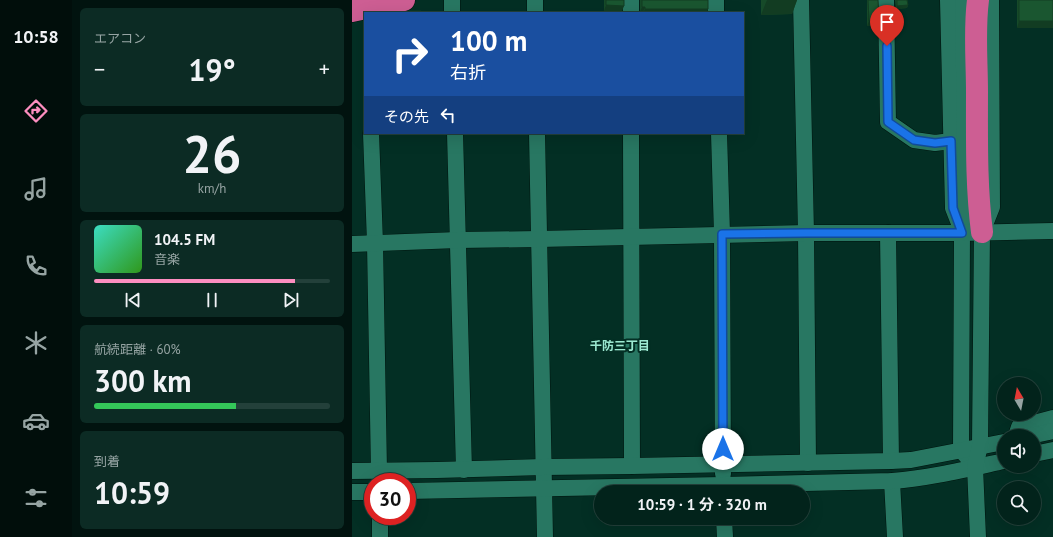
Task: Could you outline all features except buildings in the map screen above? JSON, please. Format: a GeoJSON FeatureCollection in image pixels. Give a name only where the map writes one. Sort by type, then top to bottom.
{"type":"FeatureCollection","features":[{"type":"Feature","properties":{"kind":"highway"},"geometry":{"type":"LineString","coordinates":[[361,11],[404,0]]}},
{"type":"Feature","properties":{"kind":"highway"},"geometry":{"type":"LineString","coordinates":[[972,232],[978,206],[971,114],[978,0]]}},
{"type":"Feature","properties":{"kind":"street"},"geometry":{"type":"LineString","coordinates":[[452,0],[452,12]]}},
{"type":"Feature","properties":{"kind":"street"},"geometry":{"type":"LineString","coordinates":[[535,0],[535,12]]}},
{"type":"Feature","properties":{"kind":"street"},"geometry":{"type":"LineString","coordinates":[[631,0],[631,12]]}},
{"type":"Feature","properties":{"kind":"street"},"geometry":{"type":"LineString","coordinates":[[716,0],[716,12]]}},
{"type":"Feature","properties":{"kind":"street"},"geometry":{"type":"LineString","coordinates":[[801,0],[806,233],[808,463]]}},
{"type":"Feature","properties":{"kind":"street"},"geometry":{"type":"LineString","coordinates":[[886,0],[888,122],[914,140],[935,143],[951,141]]}},
{"type":"Feature","properties":{"kind":"street"},"geometry":{"type":"LineString","coordinates":[[948,0],[953,208],[972,232],[980,446],[975,467],[978,537]]}},
{"type":"Feature","properties":{"kind":"street"},"geometry":{"type":"LineString","coordinates":[[963,0],[971,114]]}},
{"type":"Feature","properties":{"kind":"street"},"geometry":{"type":"LineString","coordinates":[[975,467],[962,450],[972,232],[992,207],[991,0]]}},
{"type":"Feature","properties":{"kind":"street"},"geometry":{"type":"LineString","coordinates":[[371,134],[375,243],[379,471]]}},
{"type":"Feature","properties":{"kind":"street"},"geometry":{"type":"LineString","coordinates":[[455,134],[464,470]]}},
{"type":"Feature","properties":{"kind":"street"},"geometry":{"type":"LineString","coordinates":[[537,134],[545,537]]}},
{"type":"Feature","properties":{"kind":"street"},"geometry":{"type":"LineString","coordinates":[[631,134],[632,466]]}},
{"type":"Feature","properties":{"kind":"street"},"geometry":{"type":"LineString","coordinates":[[719,134],[722,234],[723,485]]}},
{"type":"Feature","properties":{"kind":"street"},"geometry":{"type":"LineString","coordinates":[[352,244],[722,234],[1053,231]]}},
{"type":"Feature","properties":{"kind":"street"},"geometry":{"type":"LineString","coordinates":[[888,233],[892,461]]}},
{"type":"Feature","properties":{"kind":"street"},"geometry":{"type":"LineString","coordinates":[[1018,429],[1019,427],[1053,418]]}},
{"type":"Feature","properties":{"kind":"street"},"geometry":{"type":"LineString","coordinates":[[1041,434],[1053,431]]}},
{"type":"Feature","properties":{"kind":"street"},"geometry":{"type":"LineString","coordinates":[[352,471],[892,461],[911,460],[997,443]]}},
{"type":"Feature","properties":{"kind":"street"},"geometry":{"type":"LineString","coordinates":[[1041,453],[1053,450]]}},
{"type":"Feature","properties":{"kind":"street"},"geometry":{"type":"LineString","coordinates":[[808,485],[892,481],[926,477],[997,462]]}},
{"type":"Feature","properties":{"kind":"street"},"geometry":{"type":"LineString","coordinates":[[892,481],[895,537]]}},
{"type":"Feature","properties":{"kind":"street"},"geometry":{"type":"LineString","coordinates":[[416,491],[594,488]]}},
{"type":"Feature","properties":{"kind":"street"},"geometry":{"type":"LineString","coordinates":[[352,492],[364,492]]}},
{"type":"Feature","properties":{"kind":"street"},"geometry":{"type":"LineString","coordinates":[[380,525],[380,537]]}},
{"type":"Feature","properties":{"kind":"street"},"geometry":{"type":"LineString","coordinates":[[724,525],[725,537]]}},
{"type":"Feature","properties":{"kind":"district","name":"千防三丁目"},"geometry":{"type":"Point","coordinates":[620,345]}},
{"type":"Feature","properties":{"kind":"route"},"geometry":{"type":"LineString","coordinates":[[723,449],[722,234],[962,233],[953,208],[951,141],[935,143],[914,140],[888,122],[887,46]]}}]}
